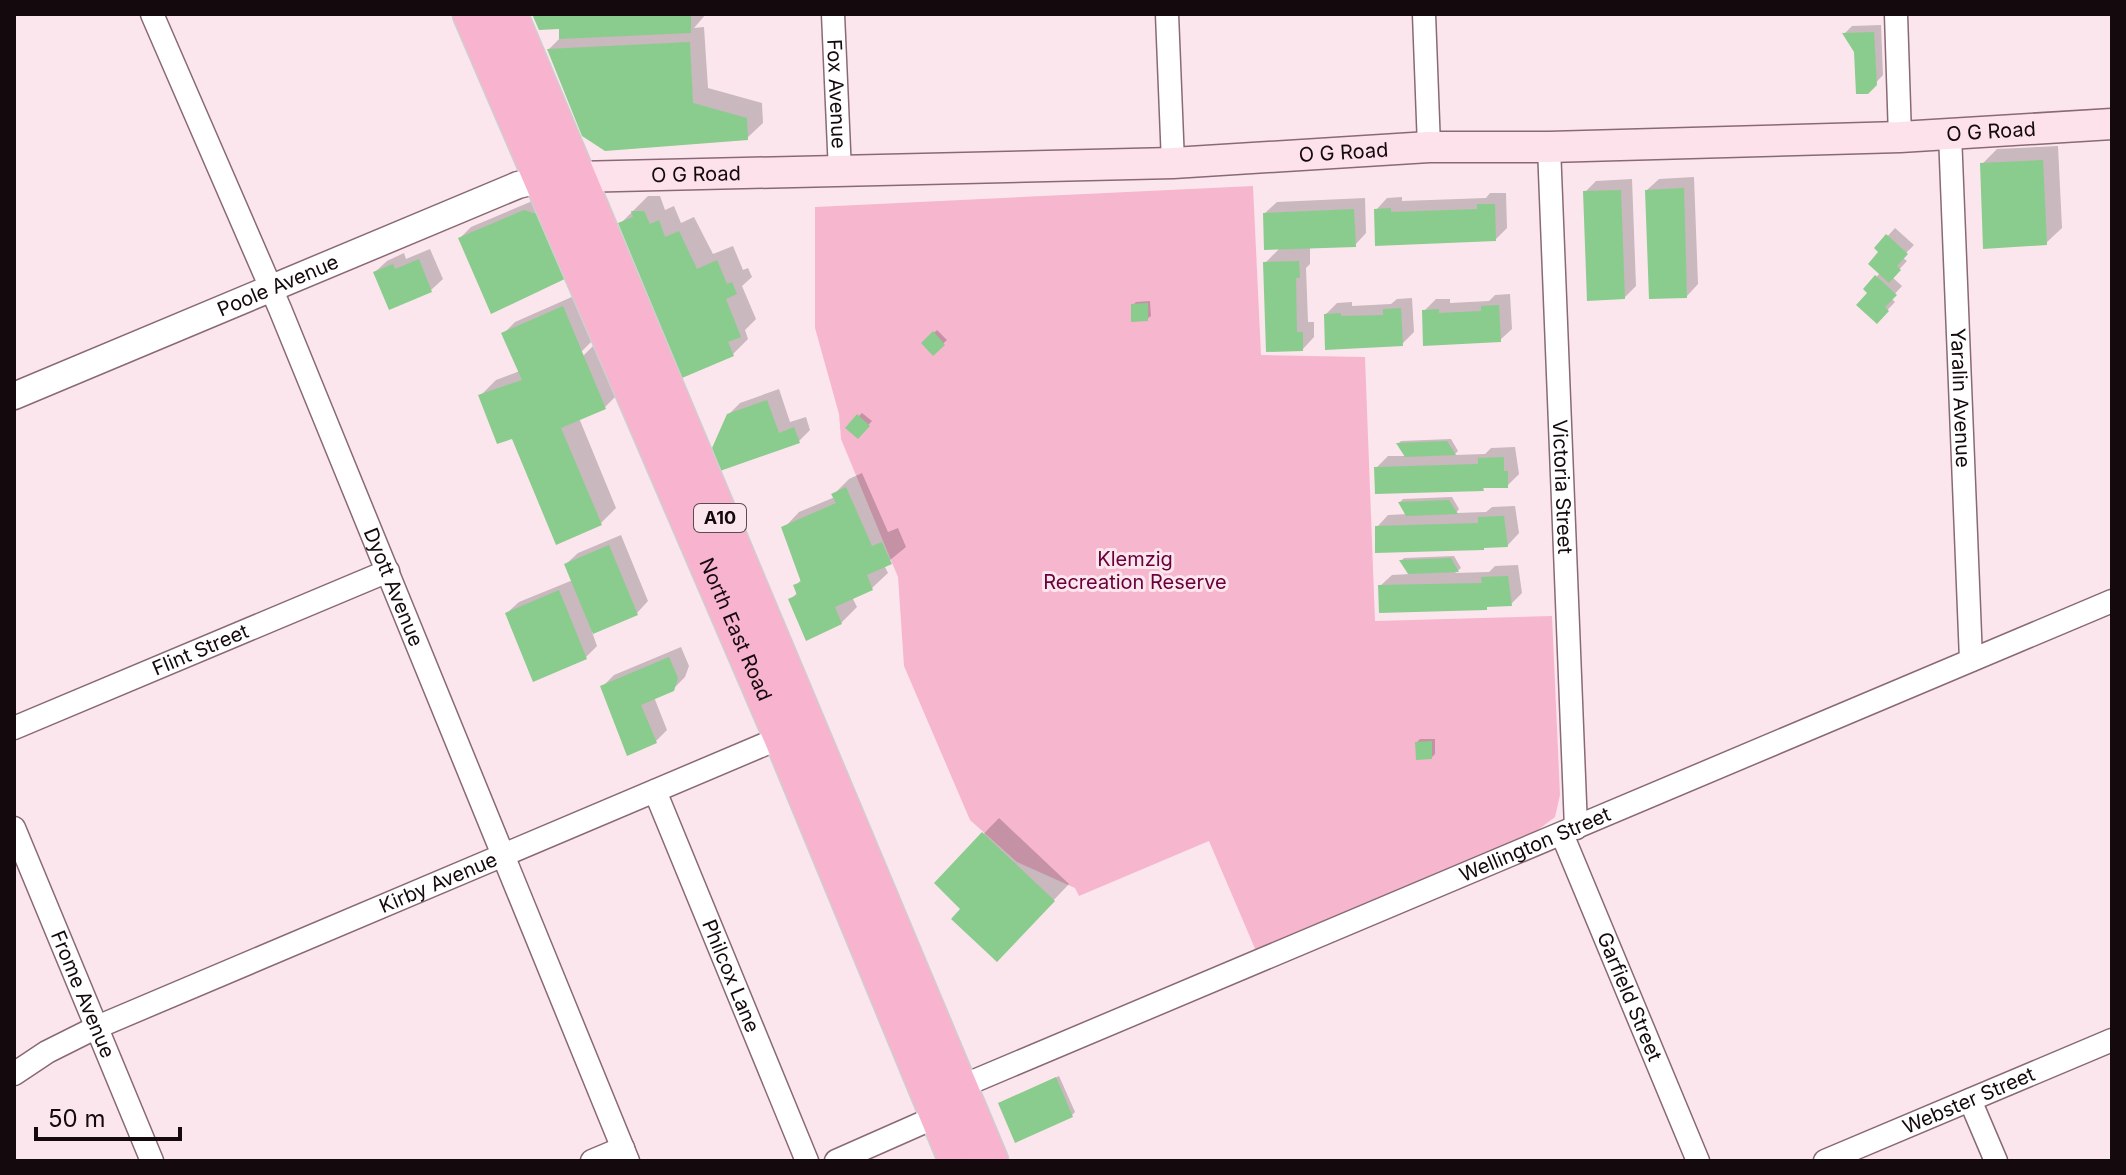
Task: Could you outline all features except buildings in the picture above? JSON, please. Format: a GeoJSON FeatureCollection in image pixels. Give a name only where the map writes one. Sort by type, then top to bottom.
{"type":"FeatureCollection","features":[{"type":"Feature","properties":{"kind":"highway","name":"North East Road"},"geometry":{"type":"LineString","coordinates":[[471,14],[560,178],[795,731],[960,1087],[990,1161]]}},
{"type":"Feature","properties":{"kind":"highway","name":"North East Road"},"geometry":{"type":"LineString","coordinates":[[509,14],[560,178]]}},
{"type":"Feature","properties":{"kind":"highway","name":"North East Road"},"geometry":{"type":"LineString","coordinates":[[795,731],[957,1161]]}},
{"type":"Feature","properties":{"kind":"highway"},"geometry":{"type":"LineString","coordinates":[[938,1116],[960,1087]]}},
{"type":"Feature","properties":{"kind":"main road","name":"O G Road"},"geometry":{"type":"LineString","coordinates":[[560,178],[1173,163],[1429,147],[1549,147],[1900,137],[2112,124]]}},
{"type":"Feature","properties":{"kind":"street","name":"Dyott Avenue"},"geometry":{"type":"LineString","coordinates":[[152,14],[271,289],[626,1154]]}},
{"type":"Feature","properties":{"kind":"street","name":"Fox Avenue"},"geometry":{"type":"LineString","coordinates":[[833,14],[840,172]]}},
{"type":"Feature","properties":{"kind":"street"},"geometry":{"type":"LineString","coordinates":[[1167,14],[1173,163]]}},
{"type":"Feature","properties":{"kind":"street"},"geometry":{"type":"LineString","coordinates":[[1424,14],[1429,147]]}},
{"type":"Feature","properties":{"kind":"street"},"geometry":{"type":"LineString","coordinates":[[1896,14],[1900,137]]}},
{"type":"Feature","properties":{"kind":"street","name":"Yaralin Avenue"},"geometry":{"type":"LineString","coordinates":[[1950,134],[1971,660]]}},
{"type":"Feature","properties":{"kind":"street","name":"Victoria Street"},"geometry":{"type":"LineString","coordinates":[[1549,147],[1569,831]]}},
{"type":"Feature","properties":{"kind":"street","name":"Poole Avenue"},"geometry":{"type":"LineString","coordinates":[[14,396],[518,185],[560,178]]}},
{"type":"Feature","properties":{"kind":"street","name":"Flint Street"},"geometry":{"type":"LineString","coordinates":[[14,728],[388,571]]}},
{"type":"Feature","properties":{"kind":"street","name":"Wellington Street"},"geometry":{"type":"LineString","coordinates":[[960,1087],[2112,601]]}},
{"type":"Feature","properties":{"kind":"street","name":"Kirby Avenue"},"geometry":{"type":"LineString","coordinates":[[14,1074],[47,1052],[95,1028],[795,731]]}},
{"type":"Feature","properties":{"kind":"street","name":"Philcox Lane"},"geometry":{"type":"LineString","coordinates":[[655,791],[807,1161]]}},
{"type":"Feature","properties":{"kind":"street","name":"Frome Avenue"},"geometry":{"type":"LineString","coordinates":[[14,828],[152,1161]]}},
{"type":"Feature","properties":{"kind":"street","name":"Garfield Street"},"geometry":{"type":"LineString","coordinates":[[1569,831],[1698,1161]]}},
{"type":"Feature","properties":{"kind":"street","name":"Webster Street"},"geometry":{"type":"LineString","coordinates":[[1825,1161],[2112,1040]]}},
{"type":"Feature","properties":{"kind":"street"},"geometry":{"type":"LineString","coordinates":[[1970,1100],[1996,1161]]}},
{"type":"Feature","properties":{"kind":"street"},"geometry":{"type":"LineString","coordinates":[[836,1161],[938,1116]]}},
{"type":"Feature","properties":{"kind":"street"},"geometry":{"type":"LineString","coordinates":[[592,1161],[626,1154]]}},
{"type":"Feature","properties":{"kind":"green space","name":"Klemzig Recreation Reserve"},"geometry":{"type":"Polygon","coordinates":[[[1253,186],[1261,355],[1365,357],[1375,621],[1552,616],[1560,795],[1555,817],[1534,833],[1256,951],[1209,841],[1079,896],[1075,888],[1017,862],[970,820],[904,666],[898,577],[841,439],[839,414],[815,328],[815,207],[1253,186]]]}}]}
